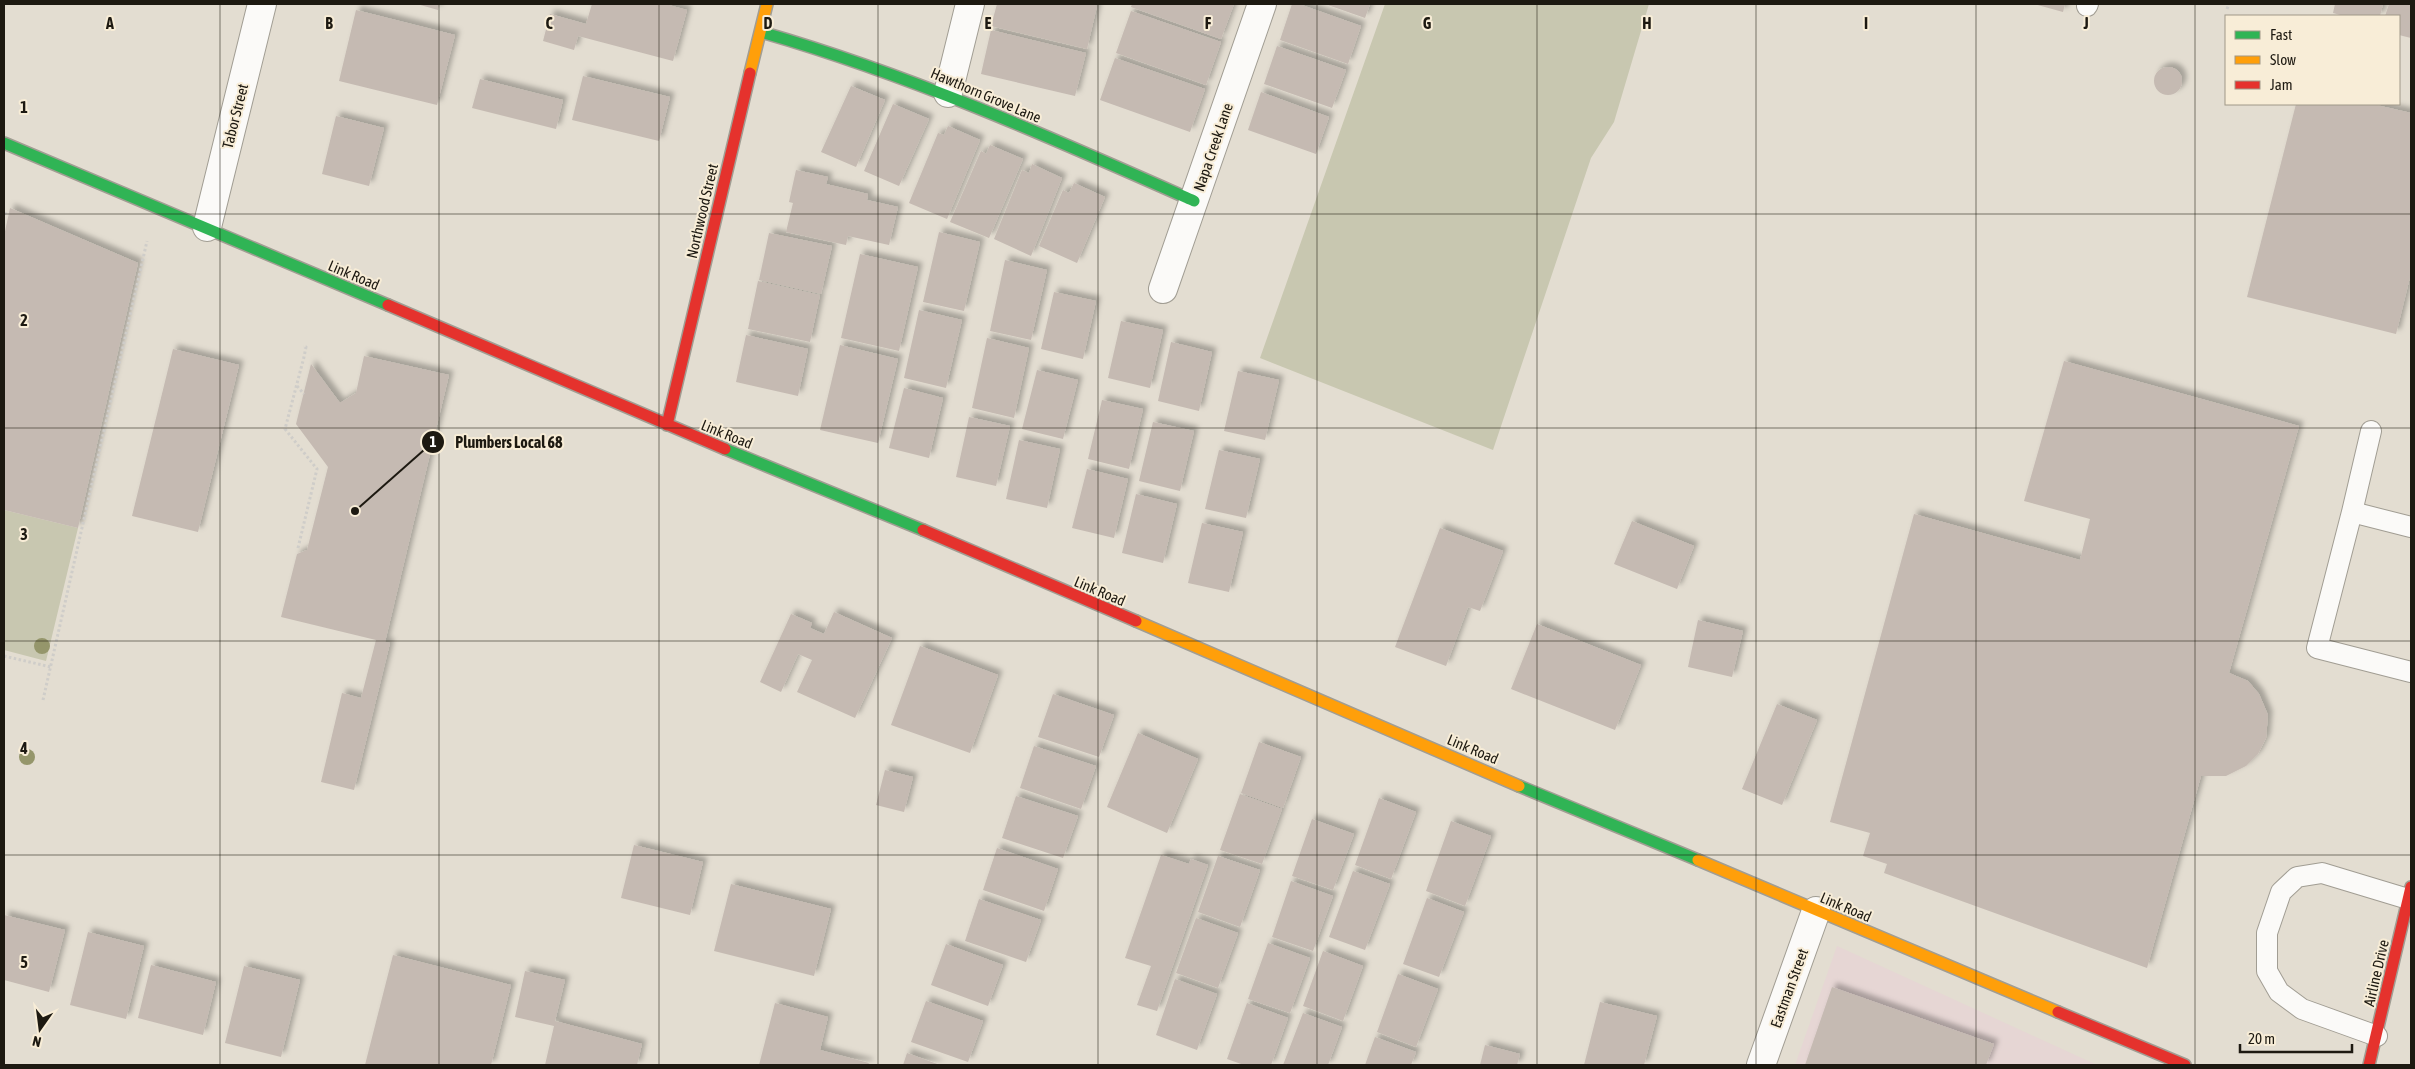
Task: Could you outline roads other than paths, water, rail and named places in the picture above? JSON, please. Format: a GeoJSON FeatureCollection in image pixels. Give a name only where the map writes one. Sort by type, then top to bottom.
{"type":"FeatureCollection","features":[{"type":"Feature","properties":{"kind":"street","name":"Tabor Street"},"geometry":{"type":"LineString","coordinates":[[207,228],[262,4]]}},
{"type":"Feature","properties":{"kind":"street","name":"Northwood Street"},"geometry":{"type":"LineString","coordinates":[[667,425],[767,4]]}},
{"type":"Feature","properties":{"kind":"street"},"geometry":{"type":"LineString","coordinates":[[948,93],[970,4]]}},
{"type":"Feature","properties":{"kind":"street","name":"Napa Creek Lane"},"geometry":{"type":"LineString","coordinates":[[1163,289],[1262,4]]}},
{"type":"Feature","properties":{"kind":"street","name":"Hawthorn Grove Lane"},"geometry":{"type":"LineString","coordinates":[[761,32],[817,46],[948,93],[1194,201]]}},
{"type":"Feature","properties":{"kind":"street","name":"Link Road"},"geometry":{"type":"LineString","coordinates":[[4,143],[667,425],[926,531],[1816,911],[2185,1065]]}},
{"type":"Feature","properties":{"kind":"street","name":"Airline Drive"},"geometry":{"type":"LineString","coordinates":[[2369,1065],[2410,895]]}},
{"type":"Feature","properties":{"kind":"street","name":"Eastman Street"},"geometry":{"type":"LineString","coordinates":[[1761,1065],[1816,911]]}},
{"type":"Feature","properties":{"kind":"lane"},"geometry":{"type":"LineString","coordinates":[[2371,431],[2317,648],[2411,672]]}},
{"type":"Feature","properties":{"kind":"lane"},"geometry":{"type":"LineString","coordinates":[[2352,512],[2411,527]]}},
{"type":"Feature","properties":{"kind":"lane"},"geometry":{"type":"LineString","coordinates":[[2376,1036],[2302,1009],[2279,992],[2267,971],[2267,933],[2281,892],[2297,877],[2322,872],[2410,895]]}},
{"type":"Feature","properties":{"kind":"place","name":"Plumbers Local 68"},"geometry":{"type":"Point","coordinates":[355,511]}}]}
